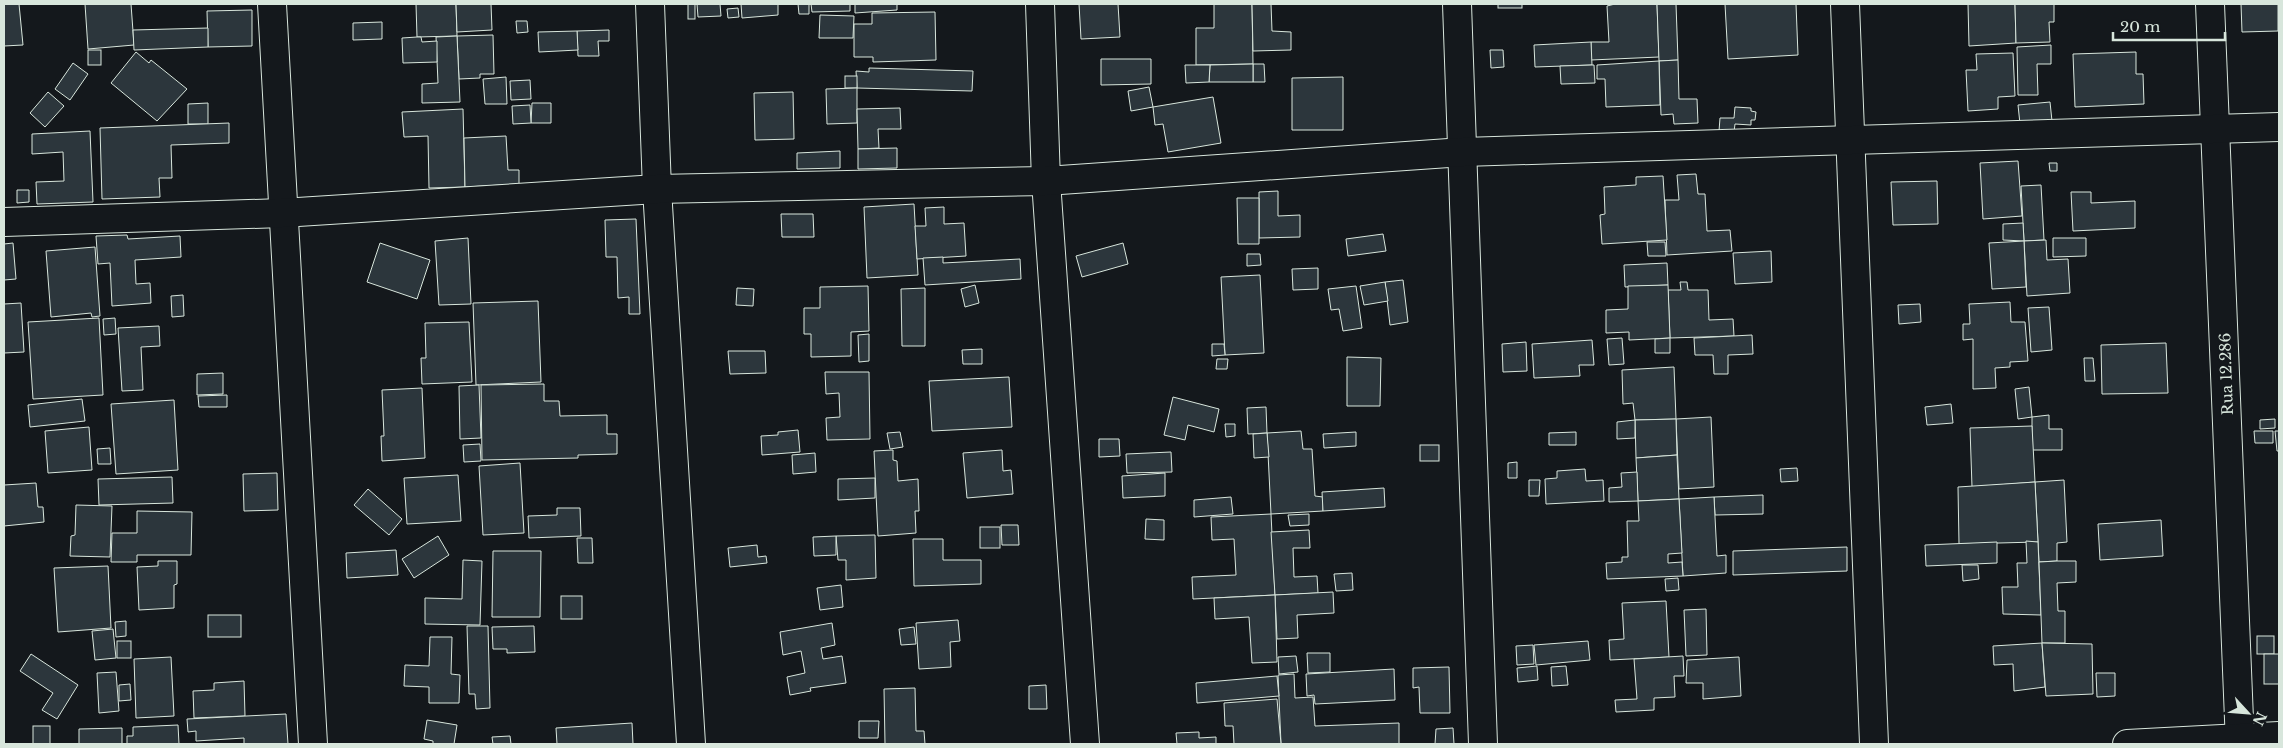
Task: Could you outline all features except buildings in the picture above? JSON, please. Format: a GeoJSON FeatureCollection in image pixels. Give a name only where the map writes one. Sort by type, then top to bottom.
{"type":"FeatureCollection","features":[{"type":"Feature","properties":{"kind":"street"},"geometry":{"type":"LineString","coordinates":[[272,4],[282,213],[314,744]]}},
{"type":"Feature","properties":{"kind":"street"},"geometry":{"type":"LineString","coordinates":[[650,4],[657,189],[691,744]]}},
{"type":"Feature","properties":{"kind":"street"},"geometry":{"type":"LineString","coordinates":[[1040,4],[1046,181],[1085,744]]}},
{"type":"Feature","properties":{"kind":"street"},"geometry":{"type":"LineString","coordinates":[[1457,4],[1483,744]]}},
{"type":"Feature","properties":{"kind":"street"},"geometry":{"type":"LineString","coordinates":[[1845,4],[1874,744]]}},
{"type":"Feature","properties":{"kind":"street","name":"Rua 12.286"},"geometry":{"type":"LineString","coordinates":[[2210,4],[2240,741]]}},
{"type":"Feature","properties":{"kind":"street"},"geometry":{"type":"LineString","coordinates":[[4,222],[282,213],[657,189],[1046,181],[1463,152],[2279,127]]}},
{"type":"Feature","properties":{"kind":"street"},"geometry":{"type":"LineString","coordinates":[[2127,744],[2240,741],[2279,736]]}}]}
